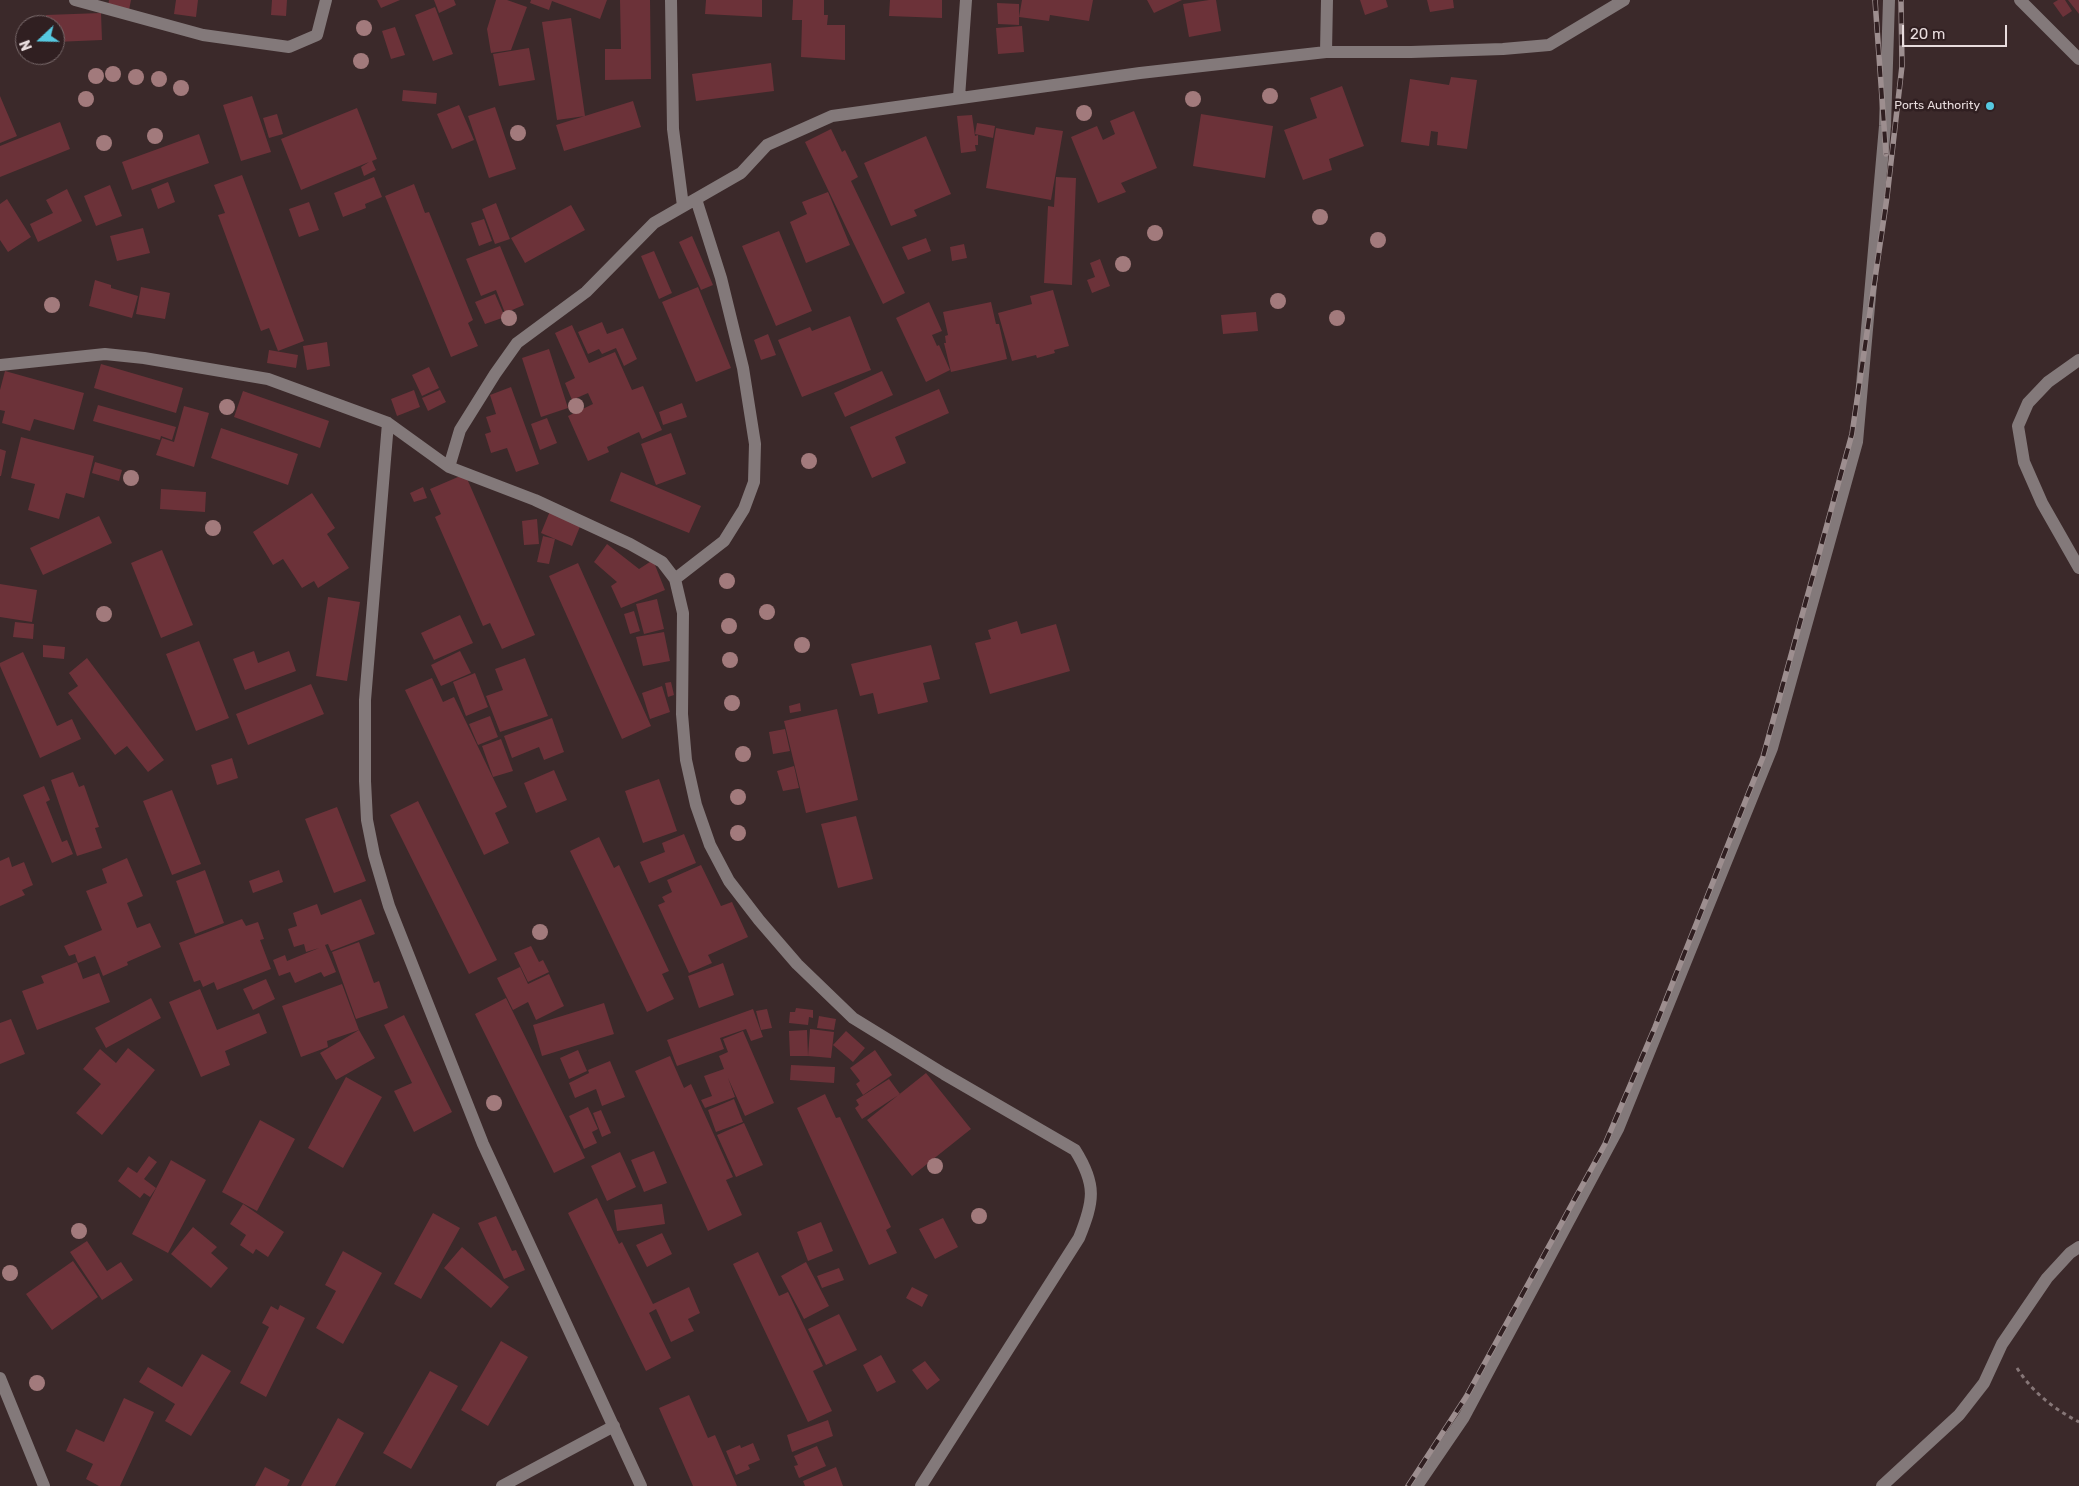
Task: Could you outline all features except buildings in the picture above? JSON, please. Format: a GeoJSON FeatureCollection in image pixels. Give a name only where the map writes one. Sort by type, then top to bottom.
{"type":"FeatureCollection","features":[{"type":"Feature","properties":{"kind":"street"},"geometry":{"type":"LineString","coordinates":[[76,0],[203,34],[289,47],[317,35],[326,0]]}},
{"type":"Feature","properties":{"kind":"street"},"geometry":{"type":"LineString","coordinates":[[671,0],[672,129],[683,206]]}},
{"type":"Feature","properties":{"kind":"street"},"geometry":{"type":"LineString","coordinates":[[959,97],[966,0]]}},
{"type":"Feature","properties":{"kind":"street"},"geometry":{"type":"LineString","coordinates":[[1326,52],[1327,0]]}},
{"type":"Feature","properties":{"kind":"street"},"geometry":{"type":"LineString","coordinates":[[449,467],[460,430],[495,374],[517,344],[586,292],[654,223],[741,173],[766,145],[832,116],[1140,73],[1326,52],[1420,52],[1503,49],[1548,45],[1624,0]]}},
{"type":"Feature","properties":{"kind":"street"},"geometry":{"type":"LineString","coordinates":[[1418,1486],[1464,1417],[1618,1129],[1772,748],[1858,442],[1885,126],[1889,0]]}},
{"type":"Feature","properties":{"kind":"street"},"geometry":{"type":"LineString","coordinates":[[2020,0],[2079,60]]}},
{"type":"Feature","properties":{"kind":"street"},"geometry":{"type":"LineString","coordinates":[[675,579],[724,541],[744,509],[754,482],[755,444],[743,368],[720,278],[696,199]]}},
{"type":"Feature","properties":{"kind":"street"},"geometry":{"type":"LineString","coordinates":[[0,365],[105,354],[144,358],[268,379],[388,423],[449,467],[535,500],[630,544],[662,562],[675,579],[683,613],[682,714],[686,760],[696,806],[707,837],[729,880],[796,964],[853,1018],[944,1074],[1075,1150],[1085,1166],[1091,1185],[1090,1209],[1079,1238],[921,1486]]}},
{"type":"Feature","properties":{"kind":"street"},"geometry":{"type":"LineString","coordinates":[[2079,360],[2048,382],[2028,403],[2018,426],[2024,462],[2042,503],[2079,568]]}},
{"type":"Feature","properties":{"kind":"street"},"geometry":{"type":"LineString","coordinates":[[388,423],[365,700],[367,820],[374,855],[389,906],[483,1144],[641,1486]]}},
{"type":"Feature","properties":{"kind":"street"},"geometry":{"type":"LineString","coordinates":[[1882,1486],[1959,1415],[1984,1383],[2002,1344],[2047,1278],[2070,1253],[2079,1247]]}},
{"type":"Feature","properties":{"kind":"street"},"geometry":{"type":"LineString","coordinates":[[0,1378],[44,1486]]}},
{"type":"Feature","properties":{"kind":"street"},"geometry":{"type":"LineString","coordinates":[[502,1486],[614,1426]]}},
{"type":"Feature","properties":{"kind":"path"},"geometry":{"type":"LineString","coordinates":[[2002,1344],[2020,1373],[2039,1396],[2079,1422]]}},
{"type":"Feature","properties":{"kind":"railway"},"geometry":{"type":"LineString","coordinates":[[1875,0],[1886,154]]}},
{"type":"Feature","properties":{"kind":"railway"},"geometry":{"type":"LineString","coordinates":[[1408,1486],[1466,1397],[1605,1144],[1655,1027],[1763,757],[1852,434],[1887,197],[1902,66],[1901,0]]}},
{"type":"Feature","properties":{"kind":"place","name":"Ports Authority"},"geometry":{"type":"Point","coordinates":[1990,106]}}]}
